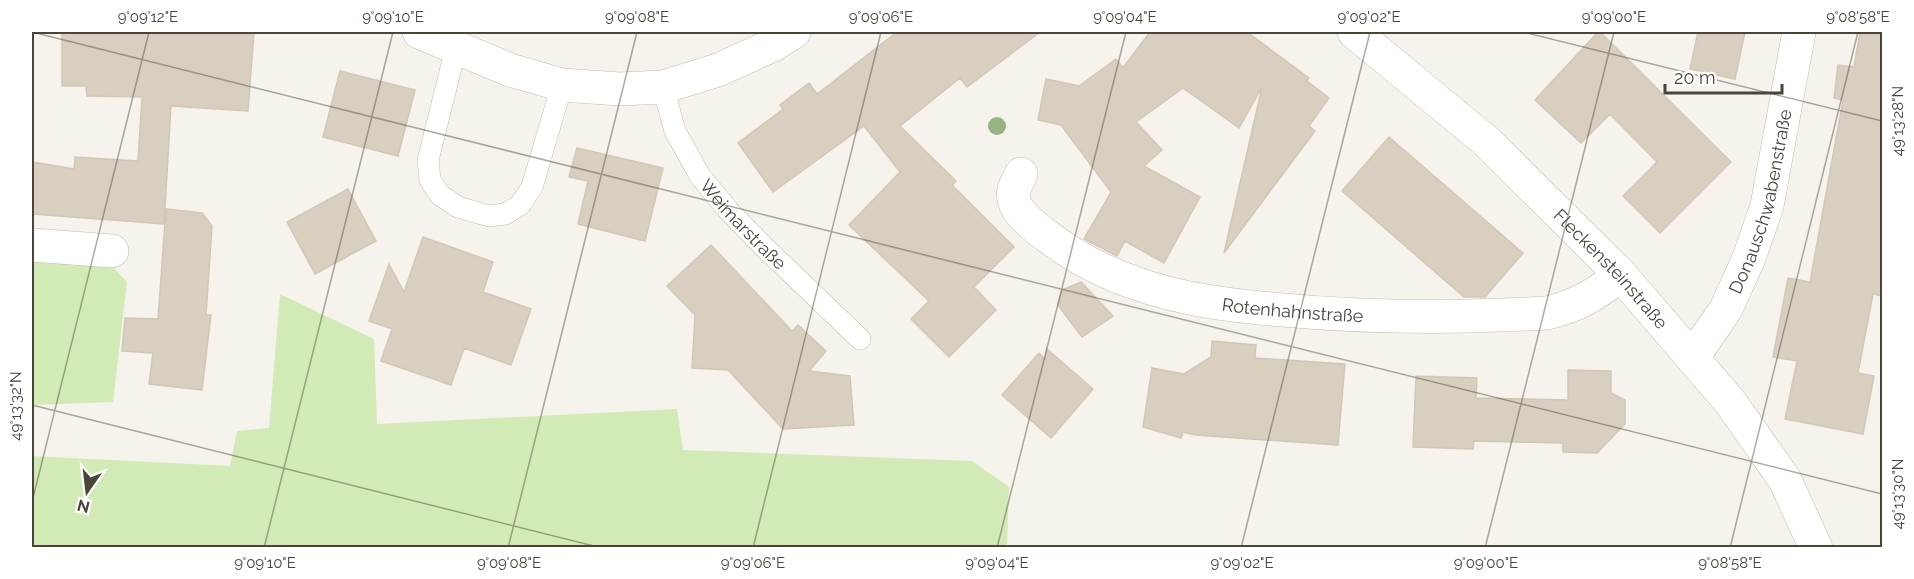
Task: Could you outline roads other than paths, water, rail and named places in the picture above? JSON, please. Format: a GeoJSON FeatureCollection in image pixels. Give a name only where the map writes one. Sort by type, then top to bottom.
{"type":"FeatureCollection","features":[{"type":"Feature","properties":{"kind":"street"},"geometry":{"type":"LineString","coordinates":[[419,32],[510,70],[562,85],[620,88],[663,87],[718,70],[773,45],[794,32]]}},
{"type":"Feature","properties":{"kind":"street","name":"Donauschwabenstraße"},"geometry":{"type":"LineString","coordinates":[[1693,357],[1726,309],[1749,258],[1767,206],[1799,32]]}},
{"type":"Feature","properties":{"kind":"street","name":"Fleckensteinstraße"},"geometry":{"type":"LineString","coordinates":[[1370,36],[1486,141],[1621,275],[1693,357],[1731,403],[1785,480],[1816,548]]}},
{"type":"Feature","properties":{"kind":"street","name":"Rotenhahnstraße"},"geometry":{"type":"LineString","coordinates":[[1021,174],[1013,191],[1014,201],[1020,212],[1037,229],[1072,255],[1135,283],[1200,301],[1322,314],[1383,316],[1547,313],[1590,298],[1621,275]]}},
{"type":"Feature","properties":{"kind":"street"},"geometry":{"type":"LineString","coordinates":[[32,244],[112,250]]}},
{"type":"Feature","properties":{"kind":"lane"},"geometry":{"type":"LineString","coordinates":[[456,48],[428,160],[430,180],[440,195],[458,207],[489,216],[505,214],[520,205],[532,187],[562,85]]}},
{"type":"Feature","properties":{"kind":"lane","name":"Weimarstraße"},"geometry":{"type":"LineString","coordinates":[[663,87],[675,130],[700,176],[728,210],[763,246],[860,339]]}}]}
